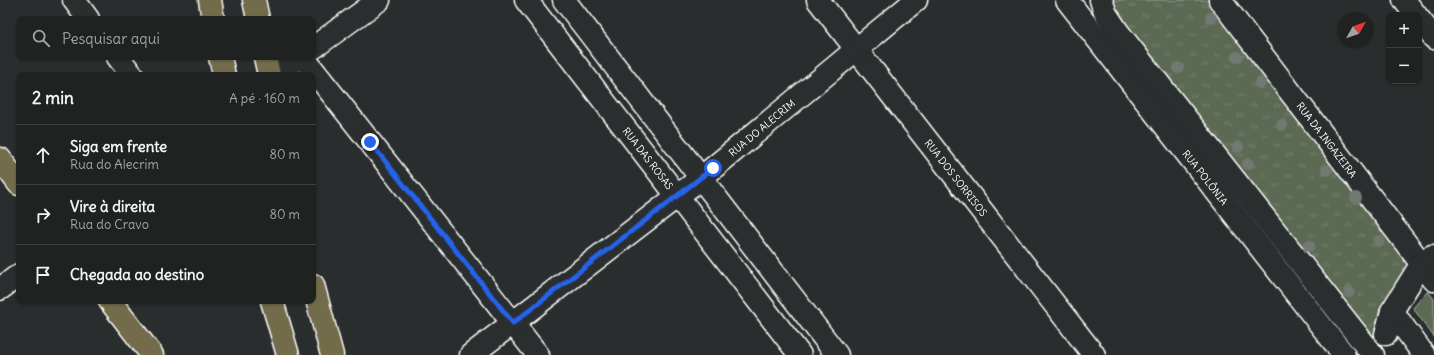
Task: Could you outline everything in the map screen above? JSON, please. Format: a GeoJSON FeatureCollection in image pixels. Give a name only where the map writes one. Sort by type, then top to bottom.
{"type":"FeatureCollection","features":[{"type":"Feature","properties":{"kind":"main road"},"geometry":{"type":"LineString","coordinates":[[210,0],[213,16]]}},
{"type":"Feature","properties":{"kind":"main road"},"geometry":{"type":"LineString","coordinates":[[254,0],[257,16]]}},
{"type":"Feature","properties":{"kind":"main road"},"geometry":{"type":"LineString","coordinates":[[221,60],[223,72]]}},
{"type":"Feature","properties":{"kind":"main road"},"geometry":{"type":"LineString","coordinates":[[266,60],[268,72]]}},
{"type":"Feature","properties":{"kind":"main road"},"geometry":{"type":"LineString","coordinates":[[0,159],[16,180]]}},
{"type":"Feature","properties":{"kind":"main road"},"geometry":{"type":"LineString","coordinates":[[316,296],[332,355]]}},
{"type":"Feature","properties":{"kind":"main road"},"geometry":{"type":"LineString","coordinates":[[112,304],[152,355]]}},
{"type":"Feature","properties":{"kind":"main road"},"geometry":{"type":"LineString","coordinates":[[273,304],[288,355]]}},
{"type":"Feature","properties":{"kind":"street"},"geometry":{"type":"LineString","coordinates":[[74,0],[86,16]]}},
{"type":"Feature","properties":{"kind":"street"},"geometry":{"type":"LineString","coordinates":[[316,46],[379,0]]}},
{"type":"Feature","properties":{"kind":"street","name":"RUA DAS ROSAS"},"geometry":{"type":"LineString","coordinates":[[526,0],[800,355]]}},
{"type":"Feature","properties":{"kind":"street"},"geometry":{"type":"LineString","coordinates":[[564,0],[836,355]]}},
{"type":"Feature","properties":{"kind":"street","name":"RUA DOS SORRISOS"},"geometry":{"type":"LineString","coordinates":[[818,0],[1094,355]]}},
{"type":"Feature","properties":{"kind":"street","name":"RUA DO ALECRIM"},"geometry":{"type":"LineString","coordinates":[[471,355],[701,178],[916,0]]}},
{"type":"Feature","properties":{"kind":"street","name":"RUA POLÔNIA"},"geometry":{"type":"LineString","coordinates":[[1067,0],[1344,355]]}},
{"type":"Feature","properties":{"kind":"street"},"geometry":{"type":"LineString","coordinates":[[1101,0],[1106,14],[1118,32],[1372,355]]}},
{"type":"Feature","properties":{"kind":"street","name":"RUA DA INGAZEIRA"},"geometry":{"type":"LineString","coordinates":[[1220,0],[1430,266]]}},
{"type":"Feature","properties":{"kind":"street"},"geometry":{"type":"LineString","coordinates":[[1413,8],[1434,38]]}},
{"type":"Feature","properties":{"kind":"street"},"geometry":{"type":"LineString","coordinates":[[120,60],[130,72]]}},
{"type":"Feature","properties":{"kind":"street"},"geometry":{"type":"LineString","coordinates":[[278,72],[297,60]]}},
{"type":"Feature","properties":{"kind":"street"},"geometry":{"type":"LineString","coordinates":[[304,60],[314,72]]}},
{"type":"Feature","properties":{"kind":"street"},"geometry":{"type":"LineString","coordinates":[[316,75],[538,355]]}},
{"type":"Feature","properties":{"kind":"street"},"geometry":{"type":"LineString","coordinates":[[1386,334],[1392,311],[1430,266]]}},
{"type":"Feature","properties":{"kind":"street"},"geometry":{"type":"LineString","coordinates":[[0,289],[16,277]]}},
{"type":"Feature","properties":{"kind":"street"},"geometry":{"type":"LineString","coordinates":[[1392,311],[1424,355]]}},
{"type":"Feature","properties":{"kind":"green space"},"geometry":{"type":"Polygon","coordinates":[[[1102,0],[1215,0],[1413,263],[1378,349],[1102,0]]]}},
{"type":"Feature","properties":{"kind":"green space"},"geometry":{"type":"Polygon","coordinates":[[[1428,291],[1434,299],[1434,337],[1413,308],[1428,291]]]}},
{"type":"Feature","properties":{"kind":"route"},"geometry":{"type":"LineString","coordinates":[[370,142],[513,323],[713,168]]}}]}
